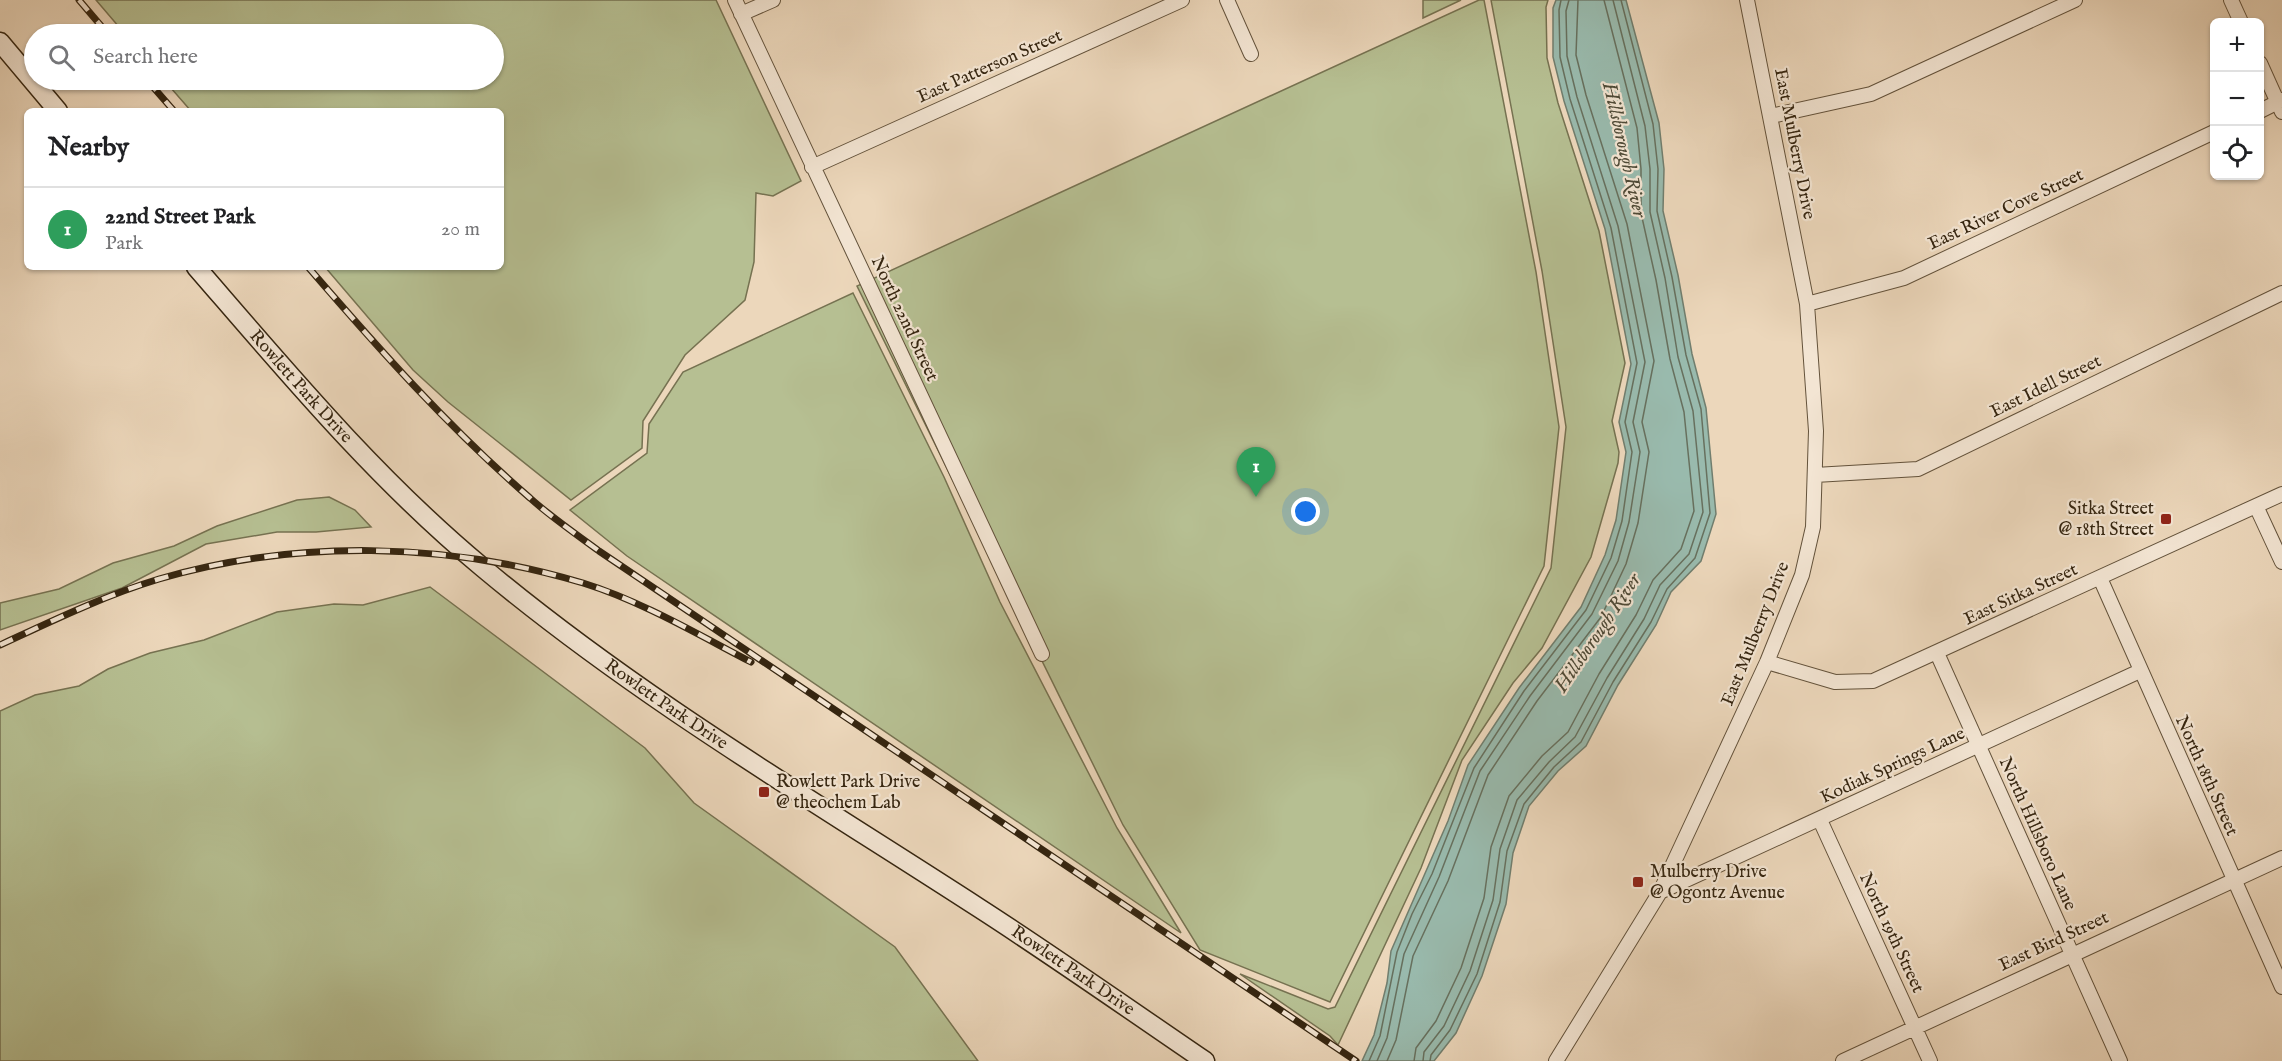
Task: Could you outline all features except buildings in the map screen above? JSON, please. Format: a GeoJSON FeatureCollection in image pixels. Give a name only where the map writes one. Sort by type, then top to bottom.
{"type":"FeatureCollection","features":[{"type":"Feature","properties":{"kind":"street","name":"North 22nd Street"},"geometry":{"type":"LineString","coordinates":[[735,0],[1042,654]]}},
{"type":"Feature","properties":{"kind":"street"},"geometry":{"type":"LineString","coordinates":[[741,14],[773,0]]}},
{"type":"Feature","properties":{"kind":"street","name":"East Patterson Street"},"geometry":{"type":"LineString","coordinates":[[812,166],[1182,0]]}},
{"type":"Feature","properties":{"kind":"street"},"geometry":{"type":"LineString","coordinates":[[1227,0],[1251,54]]}},
{"type":"Feature","properties":{"kind":"street","name":"East Mulberry Drive"},"geometry":{"type":"LineString","coordinates":[[1559,1057],[1660,892],[1767,662],[1802,575],[1813,527],[1816,432],[1807,304],[1747,0]]}},
{"type":"Feature","properties":{"kind":"street"},"geometry":{"type":"LineString","coordinates":[[1771,116],[1871,94],[2075,0]]}},
{"type":"Feature","properties":{"kind":"street"},"geometry":{"type":"LineString","coordinates":[[2231,0],[2239,18]]}},
{"type":"Feature","properties":{"kind":"street"},"geometry":{"type":"LineString","coordinates":[[0,42],[24,71]]}},
{"type":"Feature","properties":{"kind":"street"},"geometry":{"type":"LineString","coordinates":[[2264,72],[2280,105],[2264,110]]}},
{"type":"Feature","properties":{"kind":"street"},"geometry":{"type":"LineString","coordinates":[[40,90],[55,108]]}},
{"type":"Feature","properties":{"kind":"street","name":"East River Cove Street"},"geometry":{"type":"LineString","coordinates":[[1807,304],[1904,278],[2210,134]]}},
{"type":"Feature","properties":{"kind":"street","name":"Rowlett Park Drive"},"geometry":{"type":"LineString","coordinates":[[199,270],[346,440],[415,509],[500,582],[596,654],[703,729],[980,909],[1205,1061]]}},
{"type":"Feature","properties":{"kind":"street","name":"East Idell Street"},"geometry":{"type":"LineString","coordinates":[[1815,475],[1918,469],[2282,294]]}},
{"type":"Feature","properties":{"kind":"street","name":"East Sitka Street"},"geometry":{"type":"LineString","coordinates":[[1767,662],[1834,682],[1873,681],[2282,494]]}},
{"type":"Feature","properties":{"kind":"street"},"geometry":{"type":"LineString","coordinates":[[2256,506],[2282,562]]}},
{"type":"Feature","properties":{"kind":"street","name":"North 18th Street"},"geometry":{"type":"LineString","coordinates":[[2100,578],[2282,987]]}},
{"type":"Feature","properties":{"kind":"street","name":"North Hillsboro Lane"},"geometry":{"type":"LineString","coordinates":[[1937,653],[2120,1061]]}},
{"type":"Feature","properties":{"kind":"street","name":"Kodiak Springs Lane"},"geometry":{"type":"LineString","coordinates":[[1660,892],[2140,671]]}},
{"type":"Feature","properties":{"kind":"street","name":"North 19th Street"},"geometry":{"type":"LineString","coordinates":[[1820,820],[1930,1061]]}},
{"type":"Feature","properties":{"kind":"street","name":"East Bird Street"},"geometry":{"type":"LineString","coordinates":[[1843,1061],[2072,953],[2282,858]]}},
{"type":"Feature","properties":{"kind":"street"},"geometry":{"type":"LineString","coordinates":[[1559,1057],[1574,1061]]}},
{"type":"Feature","properties":{"kind":"green space"},"geometry":{"type":"Polygon","coordinates":[[[96,0],[716,0],[801,181],[773,196],[756,193],[754,262],[745,300],[685,355],[643,421],[642,448],[571,500],[448,402],[413,370],[328,270],[504,270],[504,108],[188,108],[173,90],[504,90],[504,24],[116,24],[96,0]]]}},
{"type":"Feature","properties":{"kind":"green space"},"geometry":{"type":"Polygon","coordinates":[[[1423,0],[1461,0],[1423,18],[1423,0]]]}},
{"type":"Feature","properties":{"kind":"green space"},"geometry":{"type":"Polygon","coordinates":[[[1479,0],[1484,0],[1536,272],[1559,427],[1544,566],[1330,1002],[1200,950],[1123,825],[857,286],[1479,0]]]}},
{"type":"Feature","properties":{"kind":"green space"},"geometry":{"type":"Polygon","coordinates":[[[1491,0],[1548,0],[1546,7],[1547,58],[1558,103],[1599,231],[1625,363],[1612,421],[1619,452],[1618,463],[1591,557],[1542,648],[1513,683],[1462,760],[1421,868],[1338,1045],[1330,1036],[1240,974],[1328,1009],[1335,1007],[1551,568],[1566,427],[1542,271],[1491,0]]]}},
{"type":"Feature","properties":{"kind":"green space"},"geometry":{"type":"Polygon","coordinates":[[[853,293],[944,477],[1000,602],[1117,828],[1181,933],[627,556],[570,510],[647,453],[649,424],[683,372],[853,293]]]}},
{"type":"Feature","properties":{"kind":"green space"},"geometry":{"type":"Polygon","coordinates":[[[329,497],[355,510],[371,527],[316,532],[277,532],[206,544],[122,588],[0,630],[0,603],[59,589],[113,563],[174,546],[217,526],[297,500],[329,497]]]}},
{"type":"Feature","properties":{"kind":"green space"},"geometry":{"type":"Polygon","coordinates":[[[430,587],[645,748],[694,803],[895,947],[978,1061],[0,1061],[0,711],[35,695],[79,686],[108,669],[150,653],[204,640],[277,612],[334,604],[363,605],[430,587]]]}},
{"type":"Feature","properties":{"kind":"water","name":"Hillsborough River"},"geometry":{"type":"Polygon","coordinates":[[[1556,0],[1626,0],[1659,123],[1664,169],[1663,211],[1678,275],[1692,354],[1706,408],[1716,514],[1701,561],[1671,592],[1656,625],[1618,685],[1586,746],[1558,771],[1529,806],[1513,853],[1506,904],[1482,976],[1456,1033],[1434,1061],[1362,1061],[1374,1035],[1387,983],[1391,951],[1448,821],[1468,765],[1519,688],[1581,607],[1605,555],[1616,520],[1626,452],[1619,422],[1631,364],[1605,229],[1564,101],[1553,57],[1553,8],[1556,0]]]}},
{"type":"Feature","properties":{"kind":"railway"},"geometry":{"type":"LineString","coordinates":[[79,0],[99,24]]}},
{"type":"Feature","properties":{"kind":"railway"},"geometry":{"type":"LineString","coordinates":[[156,90],[171,108]]}},
{"type":"Feature","properties":{"kind":"railway"},"geometry":{"type":"LineString","coordinates":[[311,270],[443,416],[500,471],[555,519],[599,551],[1356,1061]]}},
{"type":"Feature","properties":{"kind":"railway"},"geometry":{"type":"LineString","coordinates":[[0,645],[98,601],[159,579],[211,566],[264,557],[318,552],[371,551],[425,553],[479,559],[531,569],[583,583],[626,599],[751,662]]}},
{"type":"Feature","properties":{"kind":"place","name":"22nd Street Park"},"geometry":{"type":"Point","coordinates":[1256,497]}},
{"type":"Feature","properties":{"kind":"place","name":"Sitka Street @ 18th Street"},"geometry":{"type":"Point","coordinates":[2166,519]}},
{"type":"Feature","properties":{"kind":"place","name":"Rowlett Park Drive @ theochem Lab"},"geometry":{"type":"Point","coordinates":[764,792]}},
{"type":"Feature","properties":{"kind":"place","name":"Mulberry Drive @ Ogontz Avenue"},"geometry":{"type":"Point","coordinates":[1638,882]}}]}
